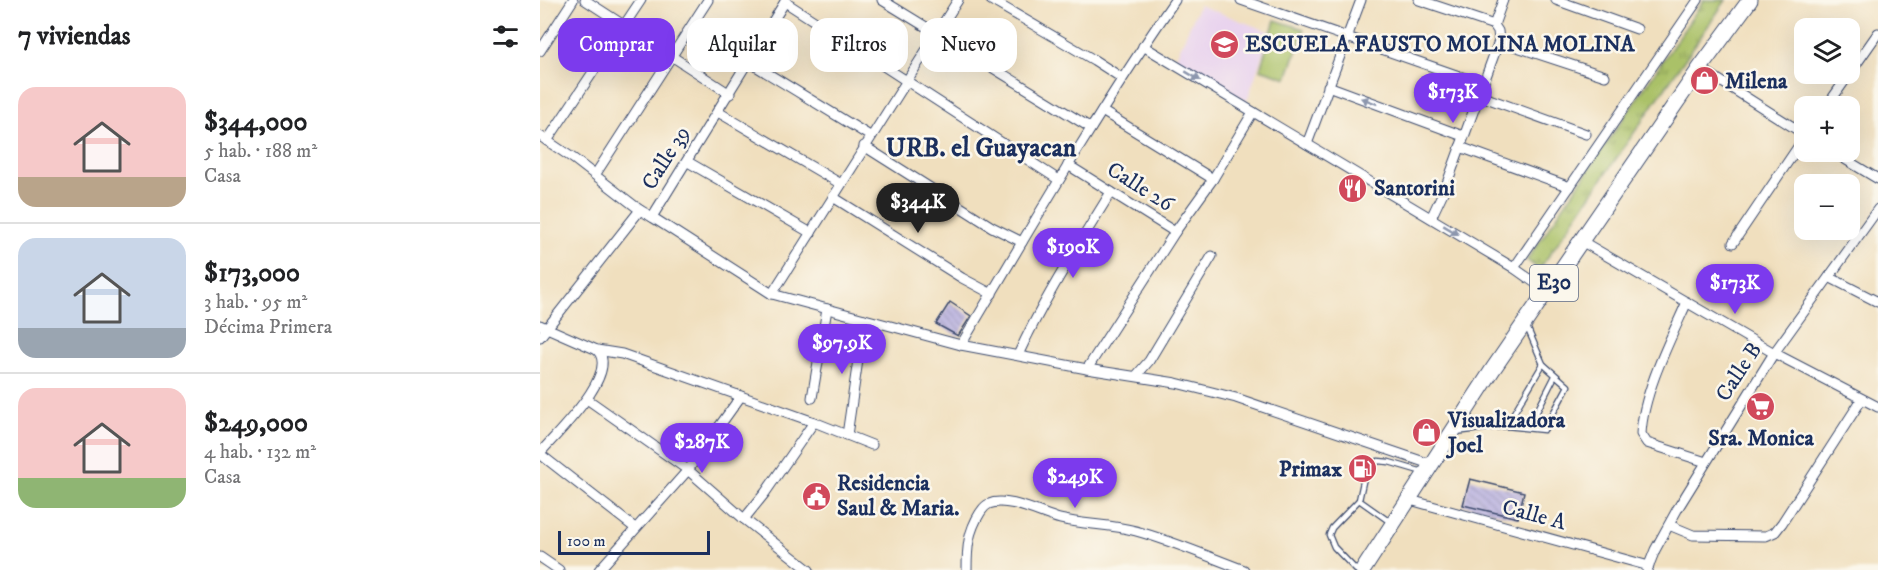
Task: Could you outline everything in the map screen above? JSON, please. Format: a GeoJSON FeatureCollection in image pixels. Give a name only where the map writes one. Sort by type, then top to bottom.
{"type":"FeatureCollection","features":[{"type":"Feature","properties":{"kind":"main road","name":"E30"},"geometry":{"type":"LineString","coordinates":[[1363,570],[1526,324],[1700,68],[1750,0]]}},
{"type":"Feature","properties":{"kind":"street"},"geometry":{"type":"LineString","coordinates":[[540,51],[573,0]]}},
{"type":"Feature","properties":{"kind":"street"},"geometry":{"type":"LineString","coordinates":[[585,0],[615,18]]}},
{"type":"Feature","properties":{"kind":"street"},"geometry":{"type":"LineString","coordinates":[[629,18],[640,0]]}},
{"type":"Feature","properties":{"kind":"street"},"geometry":{"type":"LineString","coordinates":[[675,53],[708,0]]}},
{"type":"Feature","properties":{"kind":"street"},"geometry":{"type":"LineString","coordinates":[[882,0],[920,24]]}},
{"type":"Feature","properties":{"kind":"street"},"geometry":{"type":"LineString","coordinates":[[946,18],[958,0]]}},
{"type":"Feature","properties":{"kind":"street"},"geometry":{"type":"LineString","coordinates":[[991,0],[1002,3],[1122,78]]}},
{"type":"Feature","properties":{"kind":"street"},"geometry":{"type":"LineString","coordinates":[[961,345],[1068,165],[1122,78],[1175,0]]}},
{"type":"Feature","properties":{"kind":"street"},"geometry":{"type":"LineString","coordinates":[[1241,0],[1482,84]]}},
{"type":"Feature","properties":{"kind":"street"},"geometry":{"type":"LineString","coordinates":[[1307,144],[1361,0]]}},
{"type":"Feature","properties":{"kind":"street"},"geometry":{"type":"LineString","coordinates":[[1419,0],[1494,26],[1498,31],[1499,41],[1446,186],[1431,218]]}},
{"type":"Feature","properties":{"kind":"street"},"geometry":{"type":"LineString","coordinates":[[1494,26],[1503,0]]}},
{"type":"Feature","properties":{"kind":"street"},"geometry":{"type":"LineString","coordinates":[[1556,0],[1637,29]]}},
{"type":"Feature","properties":{"kind":"street"},"geometry":{"type":"LineString","coordinates":[[1514,268],[1698,0]]}},
{"type":"Feature","properties":{"kind":"street"},"geometry":{"type":"LineString","coordinates":[[785,1],[1059,180]]}},
{"type":"Feature","properties":{"kind":"street","name":"Calle 39"},"geometry":{"type":"LineString","coordinates":[[775,18],[785,1]]}},
{"type":"Feature","properties":{"kind":"street"},"geometry":{"type":"LineString","coordinates":[[1834,96],[1878,33]]}},
{"type":"Feature","properties":{"kind":"street"},"geometry":{"type":"LineString","coordinates":[[1499,41],[1605,76]]}},
{"type":"Feature","properties":{"kind":"street"},"geometry":{"type":"LineString","coordinates":[[1143,46],[1514,268],[1548,292]]}},
{"type":"Feature","properties":{"kind":"street"},"geometry":{"type":"LineString","coordinates":[[772,294],[920,59]]}},
{"type":"Feature","properties":{"kind":"street"},"geometry":{"type":"LineString","coordinates":[[675,60],[730,94]]}},
{"type":"Feature","properties":{"kind":"street"},"geometry":{"type":"LineString","coordinates":[[1700,68],[1794,128]]}},
{"type":"Feature","properties":{"kind":"street"},"geometry":{"type":"LineString","coordinates":[[590,72],[543,138],[640,210]]}},
{"type":"Feature","properties":{"kind":"street"},"geometry":{"type":"LineString","coordinates":[[595,175],[663,72]]}},
{"type":"Feature","properties":{"kind":"street","name":"Calle 39"},"geometry":{"type":"LineString","coordinates":[[540,337],[544,326],[640,210],[652,217],[743,72]]}},
{"type":"Feature","properties":{"kind":"street"},"geometry":{"type":"LineString","coordinates":[[765,72],[870,136]]}},
{"type":"Feature","properties":{"kind":"street"},"geometry":{"type":"LineString","coordinates":[[999,72],[1091,128]]}},
{"type":"Feature","properties":{"kind":"street"},"geometry":{"type":"LineString","coordinates":[[1328,86],[1464,136]]}},
{"type":"Feature","properties":{"kind":"street"},"geometry":{"type":"LineString","coordinates":[[1478,95],[1586,134]]}},
{"type":"Feature","properties":{"kind":"street"},"geometry":{"type":"LineString","coordinates":[[1102,111],[1213,179]]}},
{"type":"Feature","properties":{"kind":"street"},"geometry":{"type":"LineString","coordinates":[[718,112],[841,184]]}},
{"type":"Feature","properties":{"kind":"street"},"geometry":{"type":"LineString","coordinates":[[1175,232],[1213,179],[1252,112]]}},
{"type":"Feature","properties":{"kind":"street"},"geometry":{"type":"LineString","coordinates":[[864,146],[992,227],[1022,242]]}},
{"type":"Feature","properties":{"kind":"street"},"geometry":{"type":"LineString","coordinates":[[1460,147],[1570,187]]}},
{"type":"Feature","properties":{"kind":"street"},"geometry":{"type":"LineString","coordinates":[[1733,243],[1794,153]]}},
{"type":"Feature","properties":{"kind":"street"},"geometry":{"type":"LineString","coordinates":[[688,162],[811,232]]}},
{"type":"Feature","properties":{"kind":"street"},"geometry":{"type":"LineString","coordinates":[[1850,162],[1878,179]]}},
{"type":"Feature","properties":{"kind":"street","name":"Calle 26"},"geometry":{"type":"LineString","coordinates":[[1068,165],[1175,232],[1087,369]]}},
{"type":"Feature","properties":{"kind":"street"},"geometry":{"type":"LineString","coordinates":[[1018,356],[1034,320],[1060,274],[1111,192]]}},
{"type":"Feature","properties":{"kind":"street"},"geometry":{"type":"LineString","coordinates":[[833,197],[962,278],[992,294]]}},
{"type":"Feature","properties":{"kind":"street","name":"Calle B"},"geometry":{"type":"LineString","coordinates":[[1648,568],[1669,525],[1774,353],[1878,209]]}},
{"type":"Feature","properties":{"kind":"street"},"geometry":{"type":"LineString","coordinates":[[652,217],[772,294],[961,345],[1176,383],[1245,400],[1428,469]]}},
{"type":"Feature","properties":{"kind":"street"},"geometry":{"type":"LineString","coordinates":[[1582,242],[1774,353],[1878,407]]}},
{"type":"Feature","properties":{"kind":"street"},"geometry":{"type":"LineString","coordinates":[[1136,376],[1149,361],[1212,256]]}},
{"type":"Feature","properties":{"kind":"street"},"geometry":{"type":"LineString","coordinates":[[1829,277],[1878,302]]}},
{"type":"Feature","properties":{"kind":"street"},"geometry":{"type":"LineString","coordinates":[[1687,302],[1658,367],[1645,409],[1641,434],[1647,442],[1706,462]]}},
{"type":"Feature","properties":{"kind":"street"},"geometry":{"type":"LineString","coordinates":[[812,398],[827,309]]}},
{"type":"Feature","properties":{"kind":"street"},"geometry":{"type":"LineString","coordinates":[[847,435],[864,319]]}},
{"type":"Feature","properties":{"kind":"street"},"geometry":{"type":"LineString","coordinates":[[544,326],[597,350],[622,354],[872,445]]}},
{"type":"Feature","properties":{"kind":"street"},"geometry":{"type":"LineString","coordinates":[[597,350],[603,361],[601,374],[587,399],[540,454],[635,528]]}},
{"type":"Feature","properties":{"kind":"street"},"geometry":{"type":"LineString","coordinates":[[599,570],[688,470],[741,396]]}},
{"type":"Feature","properties":{"kind":"street"},"geometry":{"type":"LineString","coordinates":[[587,399],[688,470],[744,519],[809,570]]}},
{"type":"Feature","properties":{"kind":"street"},"geometry":{"type":"LineString","coordinates":[[1669,525],[1693,535],[1766,536],[1774,532],[1862,399]]}},
{"type":"Feature","properties":{"kind":"street"},"geometry":{"type":"LineString","coordinates":[[744,519],[765,493],[814,422]]}},
{"type":"Feature","properties":{"kind":"street","name":"Calle A"},"geometry":{"type":"LineString","coordinates":[[1410,500],[1648,568]]}},
{"type":"Feature","properties":{"kind":"street"},"geometry":{"type":"LineString","coordinates":[[968,570],[966,550],[971,528],[986,505],[995,502],[1022,506],[1047,516],[1080,524],[1105,525],[1136,531],[1244,570]]}},
{"type":"Feature","properties":{"kind":"street"},"geometry":{"type":"LineString","coordinates":[[540,557],[559,570]]}},
{"type":"Feature","properties":{"kind":"lane"},"geometry":{"type":"LineString","coordinates":[[1452,433],[1506,426],[1544,430],[1568,386],[1543,364],[1526,324]]}},
{"type":"Feature","properties":{"kind":"lane"},"geometry":{"type":"LineString","coordinates":[[1506,426],[1543,364]]}},
{"type":"Feature","properties":{"kind":"lane"},"geometry":{"type":"LineString","coordinates":[[1529,428],[1555,376]]}},
{"type":"Feature","properties":{"kind":"lane"},"geometry":{"type":"LineString","coordinates":[[1356,570],[1334,547],[1329,535],[1332,528],[1359,500],[1365,473],[1378,461],[1428,469]]}},
{"type":"Feature","properties":{"kind":"lane"},"geometry":{"type":"LineString","coordinates":[[1359,500],[1394,524]]}},
{"type":"Feature","properties":{"kind":"shaded area","name":"ESCUELA FAUSTO MOLINA MOLINA"},"geometry":{"type":"Polygon","coordinates":[[[1199,5],[1270,32],[1247,101],[1176,57],[1199,5]]]}},
{"type":"Feature","properties":{"kind":"green space"},"geometry":{"type":"Polygon","coordinates":[[[1704,0],[1726,0],[1539,270],[1527,260],[1704,0]]]}},
{"type":"Feature","properties":{"kind":"green space"},"geometry":{"type":"Polygon","coordinates":[[[1275,20],[1304,29],[1287,78],[1260,69],[1275,20]]]}},
{"type":"Feature","properties":{"kind":"building"},"geometry":{"type":"Polygon","coordinates":[[[950,302],[971,316],[958,336],[936,324],[950,302]]]}},
{"type":"Feature","properties":{"kind":"building"},"geometry":{"type":"Polygon","coordinates":[[[1470,479],[1524,492],[1518,518],[1463,505],[1470,479]]]}},
{"type":"Feature","properties":{"kind":"place","name":"ESCUELA FAUSTO MOLINA MOLINA"},"geometry":{"type":"Point","coordinates":[1224,44]}},
{"type":"Feature","properties":{"kind":"place","name":"Milena"},"geometry":{"type":"Point","coordinates":[1704,81]}},
{"type":"Feature","properties":{"kind":"place","name":"Santorini"},"geometry":{"type":"Point","coordinates":[1353,188]}},
{"type":"Feature","properties":{"kind":"place","name":"Sra. Monica"},"geometry":{"type":"Point","coordinates":[1761,406]}},
{"type":"Feature","properties":{"kind":"place","name":"Visualizadora Joel"},"geometry":{"type":"Point","coordinates":[1427,433]}},
{"type":"Feature","properties":{"kind":"place","name":"Primax"},"geometry":{"type":"Point","coordinates":[1363,469]}},
{"type":"Feature","properties":{"kind":"place","name":"Residencia Saul & Maria."},"geometry":{"type":"Point","coordinates":[816,496]}},
{"type":"Feature","properties":{"kind":"district","name":"URB. el Guayacan"},"geometry":{"type":"Point","coordinates":[981,148]}}]}
